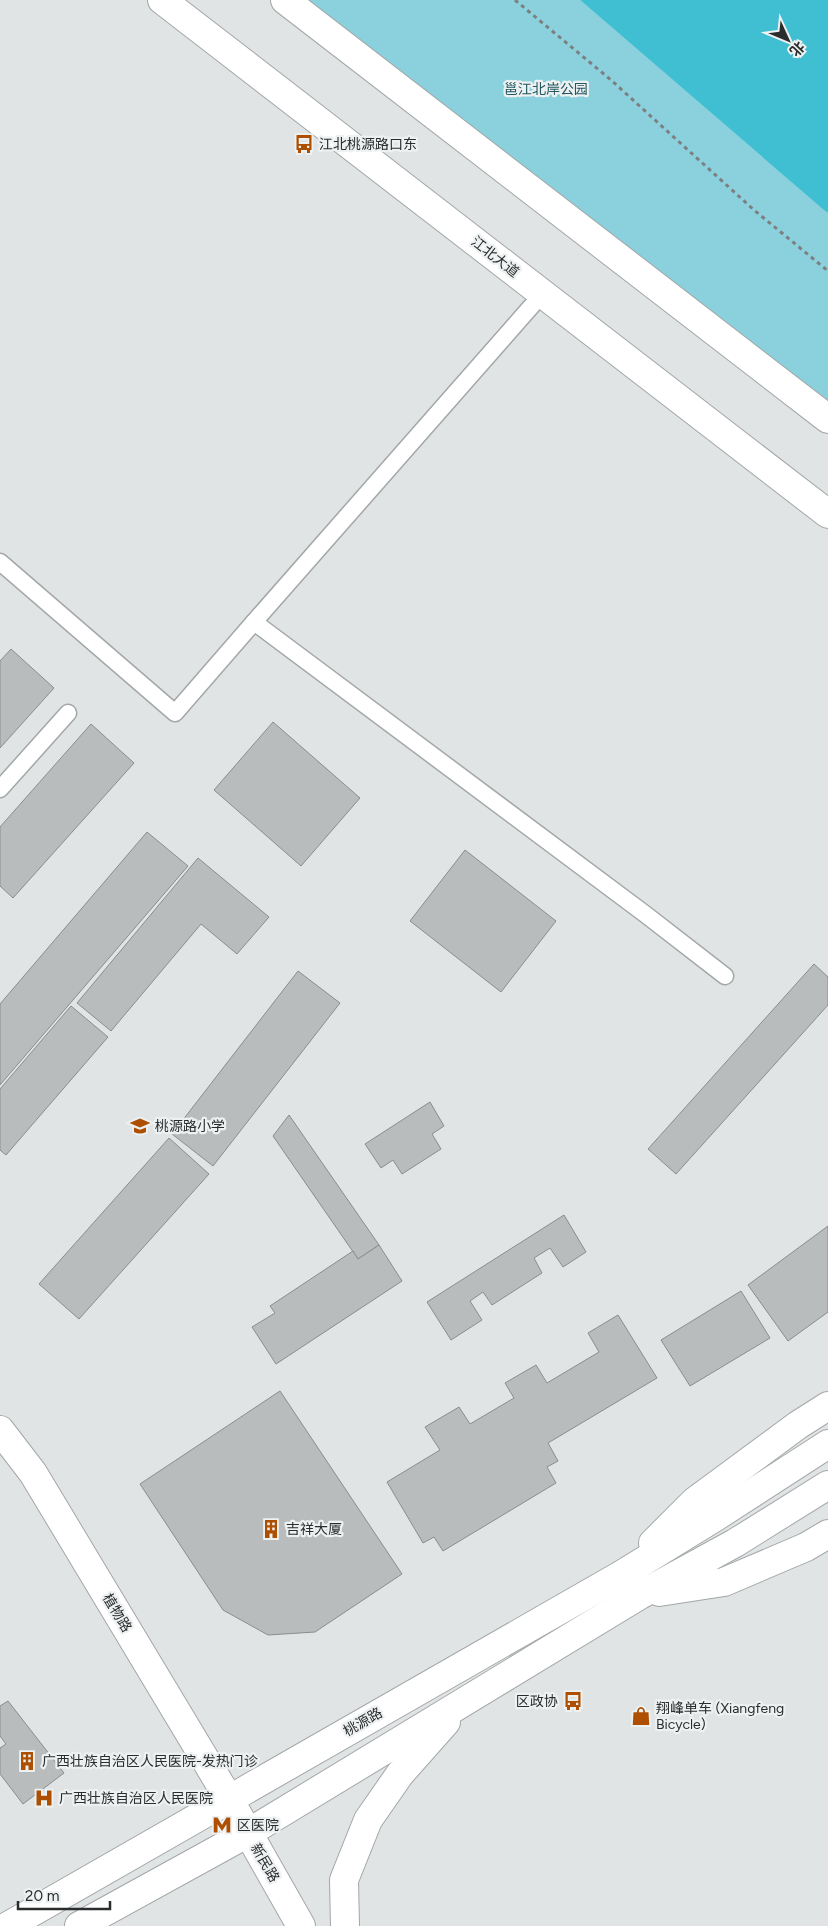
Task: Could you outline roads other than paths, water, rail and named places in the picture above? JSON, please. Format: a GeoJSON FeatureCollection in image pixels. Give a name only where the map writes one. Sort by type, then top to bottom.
{"type":"FeatureCollection","features":[{"type":"Feature","properties":{"kind":"main road","name":"江北大道"},"geometry":{"type":"LineString","coordinates":[[162,0],[828,514]]}},
{"type":"Feature","properties":{"kind":"main road"},"geometry":{"type":"LineString","coordinates":[[285,0],[828,419]]}},
{"type":"Feature","properties":{"kind":"main road"},"geometry":{"type":"LineString","coordinates":[[622,1575],[695,1501],[798,1425],[828,1406]]}},
{"type":"Feature","properties":{"kind":"main road","name":"植物路"},"geometry":{"type":"LineString","coordinates":[[0,1430],[33,1473],[229,1799]]}},
{"type":"Feature","properties":{"kind":"main road","name":"桃源路"},"geometry":{"type":"LineString","coordinates":[[8,1926],[622,1575],[828,1444]]}},
{"type":"Feature","properties":{"kind":"main road"},"geometry":{"type":"LineString","coordinates":[[79,1926],[248,1833],[640,1595],[735,1542],[828,1485]]}},
{"type":"Feature","properties":{"kind":"main road"},"geometry":{"type":"LineString","coordinates":[[640,1595],[724,1582],[806,1548],[828,1534]]}},
{"type":"Feature","properties":{"kind":"main road"},"geometry":{"type":"LineString","coordinates":[[345,1926],[344,1880],[368,1820],[400,1774],[465,1700]]}},
{"type":"Feature","properties":{"kind":"main road","name":"新民路"},"geometry":{"type":"LineString","coordinates":[[229,1799],[301,1926]]}},
{"type":"Feature","properties":{"kind":"lane"},"geometry":{"type":"LineString","coordinates":[[0,562],[175,713],[542,294]]}},
{"type":"Feature","properties":{"kind":"lane"},"geometry":{"type":"LineString","coordinates":[[254,622],[725,976]]}},
{"type":"Feature","properties":{"kind":"lane"},"geometry":{"type":"LineString","coordinates":[[0,788],[68,713]]}},
{"type":"Feature","properties":{"kind":"place","name":"江北桃源路口东"},"geometry":{"type":"Point","coordinates":[304,144]}},
{"type":"Feature","properties":{"kind":"place","name":"桃源路小学"},"geometry":{"type":"Point","coordinates":[140,1126]}},
{"type":"Feature","properties":{"kind":"place","name":"吉祥大厦"},"geometry":{"type":"Point","coordinates":[271,1529]}},
{"type":"Feature","properties":{"kind":"place","name":"区政协"},"geometry":{"type":"Point","coordinates":[573,1701]}},
{"type":"Feature","properties":{"kind":"place","name":"翔峰单车 (Xiangfeng Bicycle)"},"geometry":{"type":"Point","coordinates":[641,1716]}},
{"type":"Feature","properties":{"kind":"place","name":"广西壮族自治区人民医院-发热门诊"},"geometry":{"type":"Point","coordinates":[27,1761]}},
{"type":"Feature","properties":{"kind":"place","name":"广西壮族自治区人民医院"},"geometry":{"type":"Point","coordinates":[44,1798]}},
{"type":"Feature","properties":{"kind":"place","name":"区医院"},"geometry":{"type":"Point","coordinates":[222,1825]}},
{"type":"Feature","properties":{"kind":"park label","name":"邕江北岸公园"},"geometry":{"type":"Point","coordinates":[546,89]}}]}
